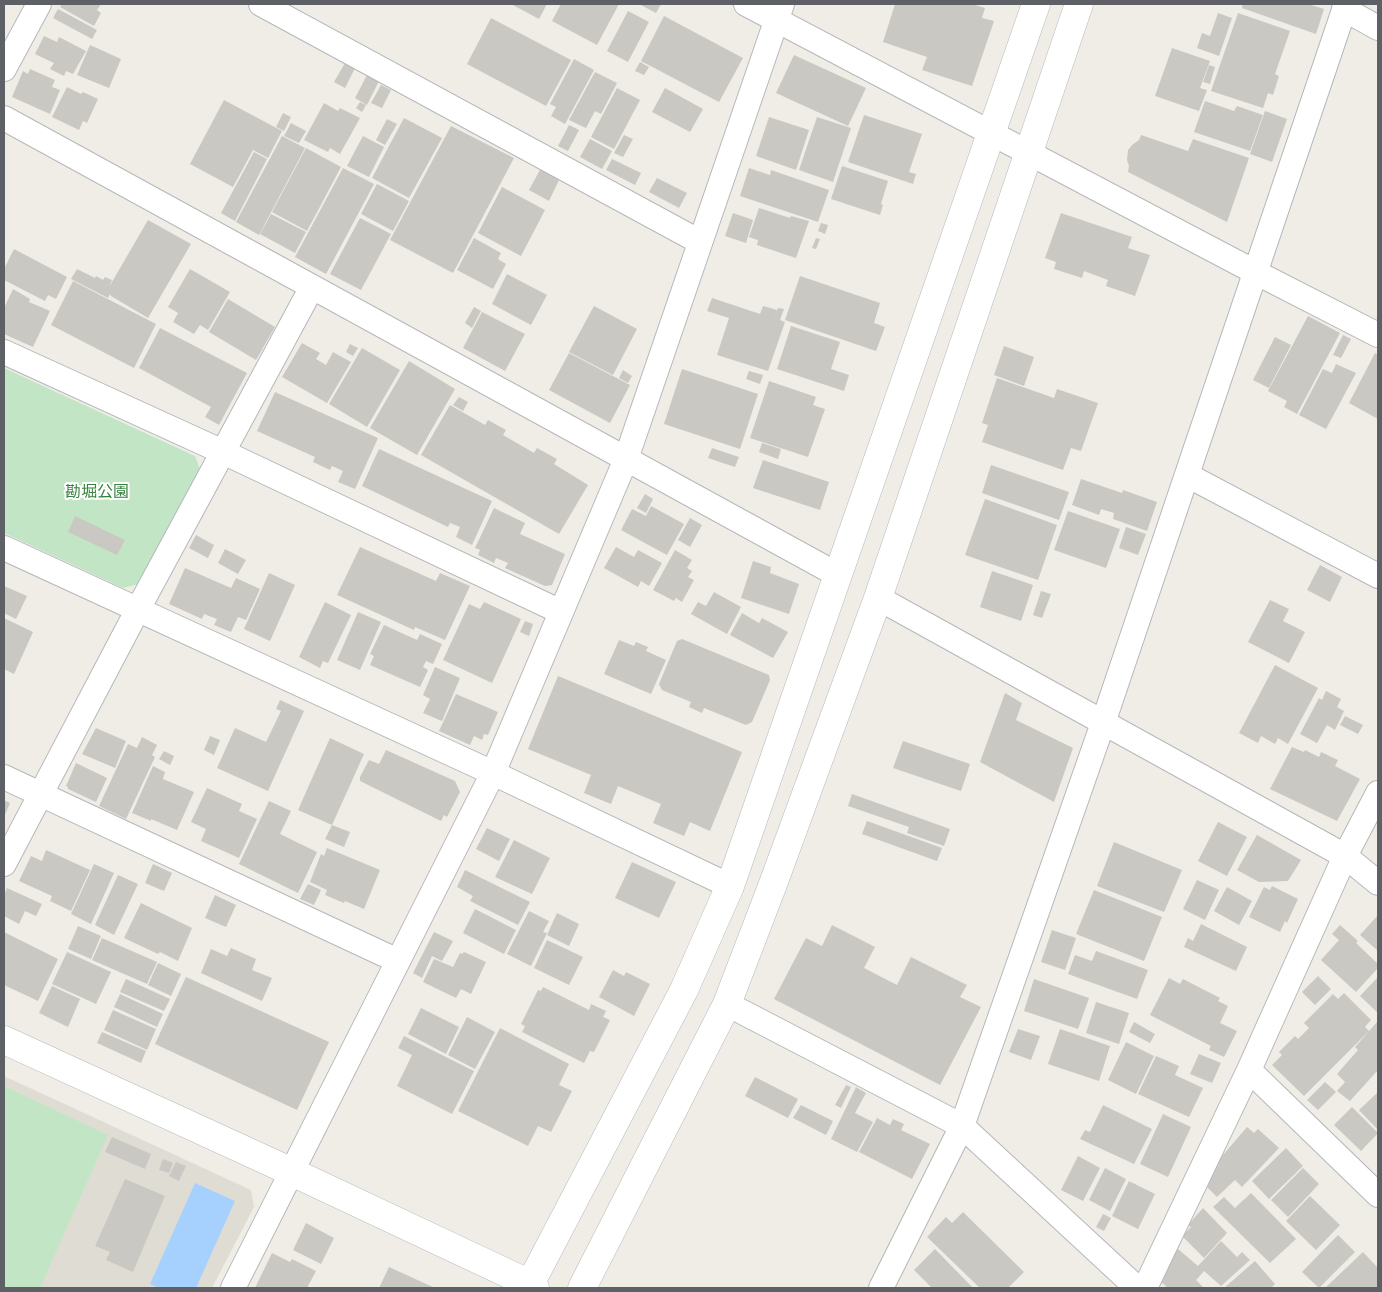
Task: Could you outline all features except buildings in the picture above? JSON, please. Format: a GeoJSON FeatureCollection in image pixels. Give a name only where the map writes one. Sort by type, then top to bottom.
{"type":"FeatureCollection","features":[{"type":"Feature","properties":{"kind":"street"},"geometry":{"type":"LineString","coordinates":[[4,70],[39,4]]}},
{"type":"Feature","properties":{"kind":"street"},"geometry":{"type":"LineString","coordinates":[[261,4],[700,242]]}},
{"type":"Feature","properties":{"kind":"street"},"geometry":{"type":"LineString","coordinates":[[746,4],[780,12],[1027,152],[1378,335]]}},
{"type":"Feature","properties":{"kind":"street"},"geometry":{"type":"LineString","coordinates":[[4,1040],[292,1172],[531,1287],[684,990],[730,886],[1036,4]]}},
{"type":"Feature","properties":{"kind":"street"},"geometry":{"type":"LineString","coordinates":[[582,1288],[727,1004],[878,598],[1078,4]]}},
{"type":"Feature","properties":{"kind":"street"},"geometry":{"type":"LineString","coordinates":[[881,1288],[962,1126],[1103,722],[1345,6],[1378,28]]}},
{"type":"Feature","properties":{"kind":"street"},"geometry":{"type":"LineString","coordinates":[[233,1288],[493,773],[626,459],[780,12]]}},
{"type":"Feature","properties":{"kind":"street"},"geometry":{"type":"LineString","coordinates":[[4,118],[838,575]]}},
{"type":"Feature","properties":{"kind":"street"},"geometry":{"type":"LineString","coordinates":[[4,864],[137,611],[312,287]]}},
{"type":"Feature","properties":{"kind":"street"},"geometry":{"type":"LineString","coordinates":[[4,352],[223,452],[561,612]]}},
{"type":"Feature","properties":{"kind":"street"},"geometry":{"type":"LineString","coordinates":[[1187,475],[1378,576]]}},
{"type":"Feature","properties":{"kind":"street"},"geometry":{"type":"LineString","coordinates":[[4,548],[137,611],[493,773],[730,886]]}},
{"type":"Feature","properties":{"kind":"street"},"geometry":{"type":"LineString","coordinates":[[878,598],[1345,856],[1378,883]]}},
{"type":"Feature","properties":{"kind":"street"},"geometry":{"type":"LineString","coordinates":[[4,777],[398,961]]}},
{"type":"Feature","properties":{"kind":"street"},"geometry":{"type":"LineString","coordinates":[[1145,1288],[1249,1070],[1345,856],[1378,793]]}},
{"type":"Feature","properties":{"kind":"street"},"geometry":{"type":"LineString","coordinates":[[727,1004],[962,1126],[1137,1288]]}},
{"type":"Feature","properties":{"kind":"street"},"geometry":{"type":"LineString","coordinates":[[1249,1070],[1378,1195]]}},
{"type":"Feature","properties":{"kind":"shaded area"},"geometry":{"type":"Polygon","coordinates":[[[4,1076],[251,1190],[254,1207],[212,1288],[4,1288],[4,1076]]]}},
{"type":"Feature","properties":{"kind":"green space","name":"勘堀公園"},"geometry":{"type":"Polygon","coordinates":[[[4,368],[195,456],[200,469],[139,584],[123,588],[4,533],[4,368]]]}},
{"type":"Feature","properties":{"kind":"green space"},"geometry":{"type":"Polygon","coordinates":[[[4,1086],[108,1135],[40,1288],[4,1288],[4,1086]]]}},
{"type":"Feature","properties":{"kind":"water"},"geometry":{"type":"Polygon","coordinates":[[[195,1183],[235,1201],[196,1288],[159,1288],[150,1284],[195,1183]]]}}]}
